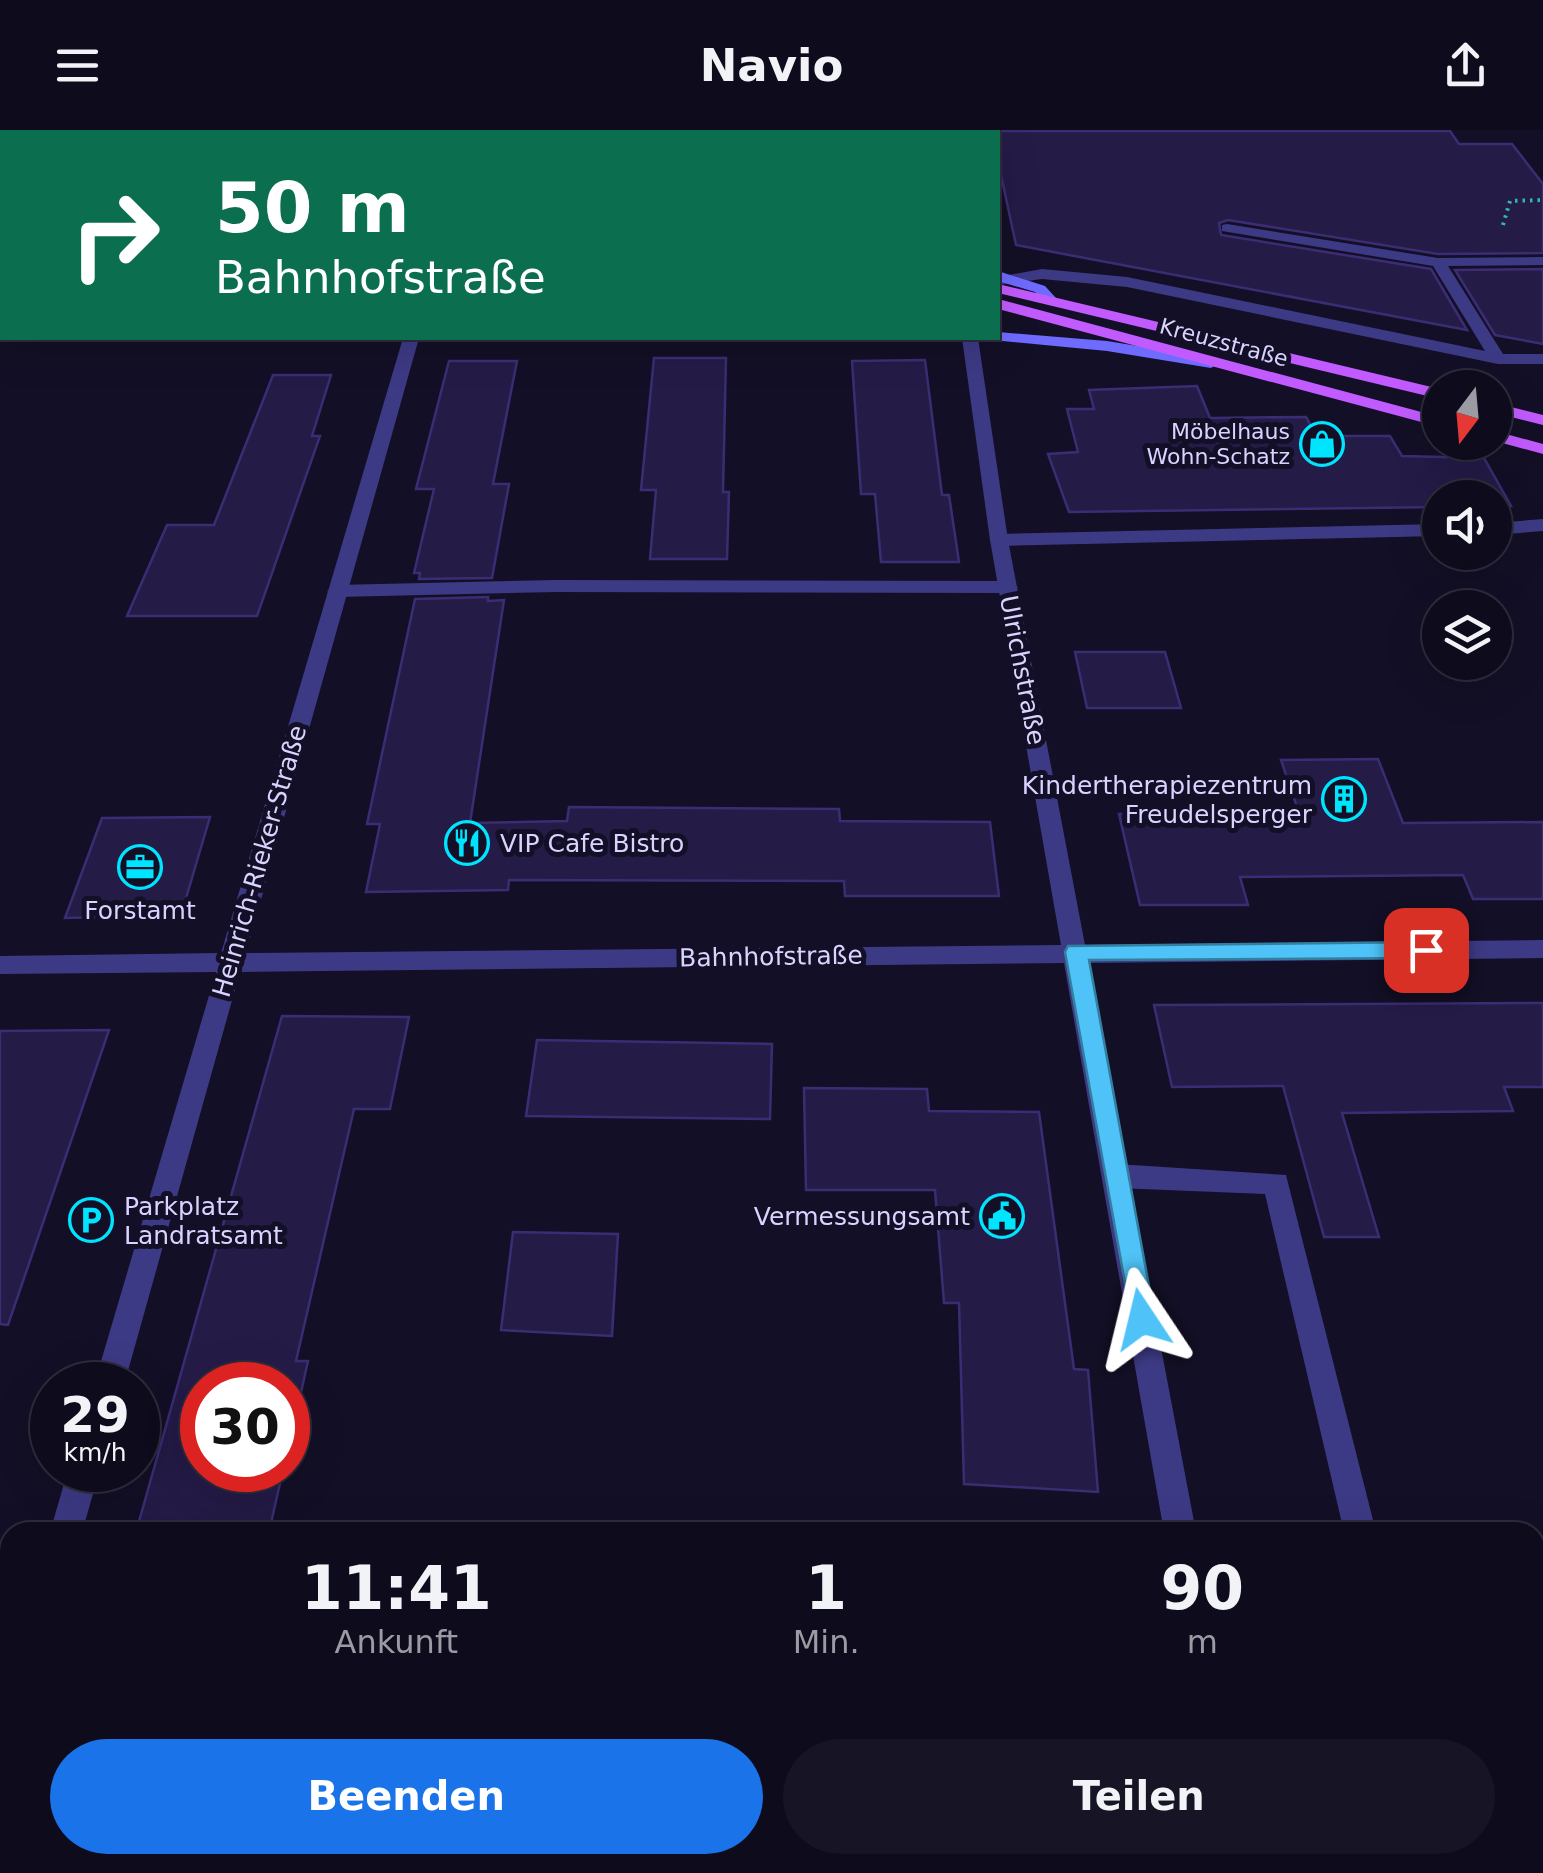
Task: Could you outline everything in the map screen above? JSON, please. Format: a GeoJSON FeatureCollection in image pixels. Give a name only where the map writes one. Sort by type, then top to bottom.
{"type":"FeatureCollection","features":[{"type":"Feature","properties":{"kind":"main road","name":"Kreuzstraße"},"geometry":{"type":"LineString","coordinates":[[1000,281],[1048,298],[1422,390]]}},
{"type":"Feature","properties":{"kind":"main road","name":"Kreuzstraße"},"geometry":{"type":"LineString","coordinates":[[1000,305],[1422,417]]}},
{"type":"Feature","properties":{"kind":"main road"},"geometry":{"type":"LineString","coordinates":[[1512,412],[1543,420]]}},
{"type":"Feature","properties":{"kind":"main road"},"geometry":{"type":"LineString","coordinates":[[1512,441],[1543,449]]}},
{"type":"Feature","properties":{"kind":"street"},"geometry":{"type":"LineString","coordinates":[[1227,228],[1438,262],[1543,260]]}},
{"type":"Feature","properties":{"kind":"street"},"geometry":{"type":"LineString","coordinates":[[1438,262],[1498,359]]}},
{"type":"Feature","properties":{"kind":"street"},"geometry":{"type":"LineString","coordinates":[[1000,281],[1042,274],[1127,282],[1498,359],[1543,359]]}},
{"type":"Feature","properties":{"kind":"street"},"geometry":{"type":"LineString","coordinates":[[1000,337],[1107,346],[1228,366]]}},
{"type":"Feature","properties":{"kind":"street","name":"Heinrich-Rieker-Straße"},"geometry":{"type":"LineString","coordinates":[[115,1362],[409,340]]}},
{"type":"Feature","properties":{"kind":"street","name":"Ulrichstraße"},"geometry":{"type":"LineString","coordinates":[[970,340],[999,540],[1178,1522]]}},
{"type":"Feature","properties":{"kind":"street"},"geometry":{"type":"LineString","coordinates":[[1512,528],[1543,525]]}},
{"type":"Feature","properties":{"kind":"street"},"geometry":{"type":"LineString","coordinates":[[999,540],[1422,530]]}},
{"type":"Feature","properties":{"kind":"street"},"geometry":{"type":"LineString","coordinates":[[338,590],[1008,586]]}},
{"type":"Feature","properties":{"kind":"street","name":"Bahnhofstraße"},"geometry":{"type":"LineString","coordinates":[[0,965],[1543,950]]}},
{"type":"Feature","properties":{"kind":"street"},"geometry":{"type":"LineString","coordinates":[[1117,1176],[1276,1183],[1358,1522]]}},
{"type":"Feature","properties":{"kind":"street"},"geometry":{"type":"LineString","coordinates":[[69,1522],[78,1492]]}},
{"type":"Feature","properties":{"kind":"path"},"geometry":{"type":"LineString","coordinates":[[1502,224],[1510,200],[1543,200]]}},
{"type":"Feature","properties":{"kind":"building"},"geometry":{"type":"Polygon","coordinates":[[[1000,131],[1450,131],[1459,144],[1512,144],[1543,184],[1543,253],[1438,254],[1228,220],[1219,223],[1221,235],[1431,269],[1467,330],[1016,245],[1000,170],[1000,131]]]}},
{"type":"Feature","properties":{"kind":"building"},"geometry":{"type":"Polygon","coordinates":[[[1543,269],[1543,344],[1495,335],[1455,270],[1543,269]]]}},
{"type":"Feature","properties":{"kind":"building"},"geometry":{"type":"Polygon","coordinates":[[[654,358],[726,358],[723,492],[729,492],[727,559],[650,559],[656,490],[641,490],[654,358]]]}},
{"type":"Feature","properties":{"kind":"building"},"geometry":{"type":"Polygon","coordinates":[[[925,360],[942,495],[949,495],[959,562],[881,562],[875,494],[861,494],[852,361],[925,360]]]}},
{"type":"Feature","properties":{"kind":"building"},"geometry":{"type":"Polygon","coordinates":[[[449,361],[517,361],[493,484],[509,484],[492,578],[419,579],[420,573],[414,573],[434,489],[416,489],[449,361]]]}},
{"type":"Feature","properties":{"kind":"building"},"geometry":{"type":"Polygon","coordinates":[[[273,375],[331,375],[312,436],[320,436],[257,616],[127,616],[167,525],[214,525],[273,375]]]}},
{"type":"Feature","properties":{"kind":"building","name":"Möbelhaus Wohn-Schatz"},"geometry":{"type":"Polygon","coordinates":[[[1197,386],[1210,418],[1306,417],[1317,436],[1390,436],[1402,456],[1422,456],[1422,460],[1485,460],[1496,480],[1422,480],[1422,507],[1069,512],[1048,454],[1078,452],[1067,409],[1094,409],[1089,390],[1197,386]]]}},
{"type":"Feature","properties":{"kind":"building"},"geometry":{"type":"Polygon","coordinates":[[[488,597],[488,601],[504,600],[470,823],[567,821],[569,807],[839,809],[840,821],[990,822],[999,896],[845,896],[844,881],[509,880],[508,890],[366,892],[380,824],[367,824],[415,599],[488,597]]]}},
{"type":"Feature","properties":{"kind":"building"},"geometry":{"type":"Polygon","coordinates":[[[1075,652],[1165,652],[1181,708],[1087,708],[1075,652]]]}},
{"type":"Feature","properties":{"kind":"building"},"geometry":{"type":"Polygon","coordinates":[[[1378,759],[1403,823],[1543,822],[1543,899],[1473,899],[1463,875],[1240,877],[1248,905],[1140,905],[1119,814],[1299,813],[1281,760],[1378,759]]]}},
{"type":"Feature","properties":{"kind":"building","name":"Forstamt"},"geometry":{"type":"Polygon","coordinates":[[[210,817],[181,915],[65,918],[102,818],[210,817]]]}},
{"type":"Feature","properties":{"kind":"building"},"geometry":{"type":"Polygon","coordinates":[[[1543,1003],[1543,1087],[1504,1087],[1513,1111],[1342,1113],[1379,1237],[1324,1237],[1283,1086],[1172,1087],[1154,1005],[1543,1003]]]}},
{"type":"Feature","properties":{"kind":"building"},"geometry":{"type":"Polygon","coordinates":[[[282,1016],[409,1017],[390,1109],[354,1109],[296,1361],[308,1361],[184,1362],[282,1016]]]}},
{"type":"Feature","properties":{"kind":"building"},"geometry":{"type":"Polygon","coordinates":[[[109,1030],[8,1325],[0,1324],[0,1031],[109,1030]]]}},
{"type":"Feature","properties":{"kind":"building"},"geometry":{"type":"Polygon","coordinates":[[[537,1040],[772,1044],[770,1119],[526,1116],[537,1040]]]}},
{"type":"Feature","properties":{"kind":"building"},"geometry":{"type":"Polygon","coordinates":[[[804,1088],[927,1089],[929,1111],[1039,1112],[1074,1369],[1088,1370],[1098,1492],[964,1484],[959,1303],[944,1303],[935,1190],[806,1190],[804,1088]]]}},
{"type":"Feature","properties":{"kind":"building"},"geometry":{"type":"Polygon","coordinates":[[[513,1232],[618,1234],[612,1336],[501,1330],[513,1232]]]}},
{"type":"Feature","properties":{"kind":"building"},"geometry":{"type":"Polygon","coordinates":[[[180,1376],[180,1492],[278,1492],[271,1522],[139,1522],[147,1492],[160,1492],[160,1447],[180,1376]]]}},
{"type":"Feature","properties":{"kind":"place","name":"Möbelhaus Wohn-Schatz"},"geometry":{"type":"Point","coordinates":[1322,444]}},
{"type":"Feature","properties":{"kind":"place","name":"Kindertherapiezentrum Freudelsperger"},"geometry":{"type":"Point","coordinates":[1344,799]}},
{"type":"Feature","properties":{"kind":"place","name":"VIP Cafe Bistro"},"geometry":{"type":"Point","coordinates":[467,843]}},
{"type":"Feature","properties":{"kind":"place","name":"Forstamt"},"geometry":{"type":"Point","coordinates":[140,867]}},
{"type":"Feature","properties":{"kind":"place","name":"Vermessungsamt"},"geometry":{"type":"Point","coordinates":[1002,1216]}},
{"type":"Feature","properties":{"kind":"place","name":"Parkplatz Landratsamt"},"geometry":{"type":"Point","coordinates":[91,1220]}},
{"type":"Feature","properties":{"kind":"route"},"geometry":{"type":"LineString","coordinates":[[1142,1319],[1076,952],[1426,950]]}}]}
